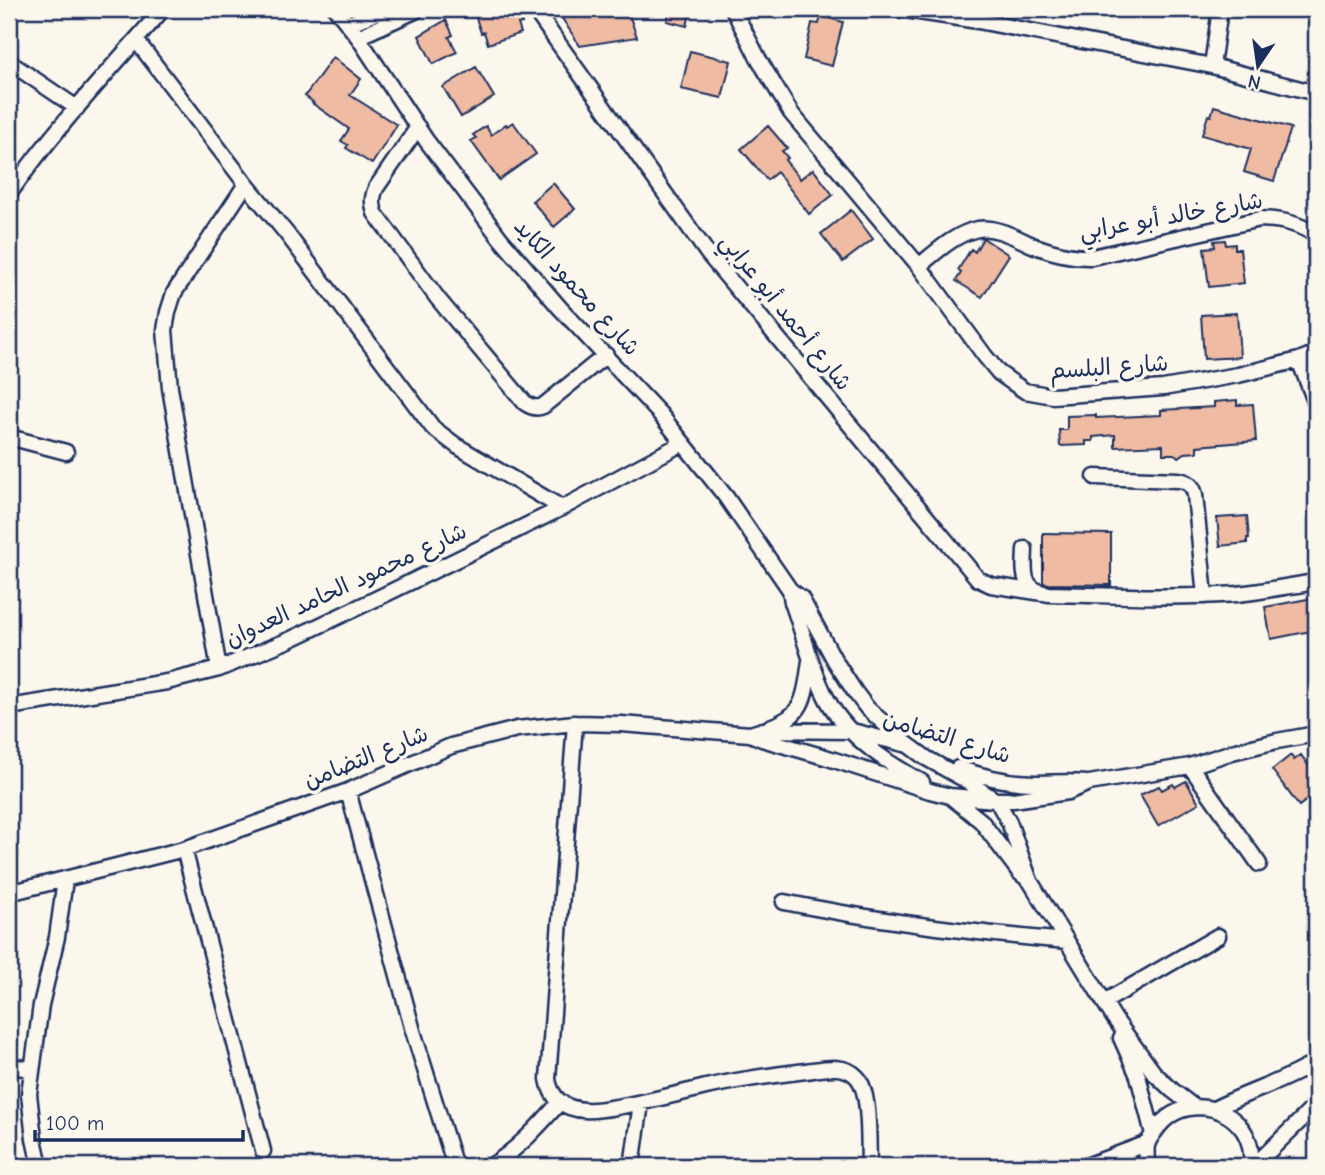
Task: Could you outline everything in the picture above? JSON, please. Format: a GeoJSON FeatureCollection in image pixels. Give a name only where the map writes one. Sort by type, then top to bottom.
{"type":"FeatureCollection","features":[{"type":"Feature","properties":{"kind":"street"},"geometry":{"type":"LineString","coordinates":[[9,194],[77,108],[163,9]]}},
{"type":"Feature","properties":{"kind":"street","name":"شارع محمود الكايد"},"geometry":{"type":"LineString","coordinates":[[337,9],[418,127],[500,238],[561,308],[647,398],[726,497],[790,590],[801,598],[835,661],[867,708],[926,758],[995,800],[1009,822],[1030,881],[1114,1018],[1154,1073],[1194,1107]]}},
{"type":"Feature","properties":{"kind":"street"},"geometry":{"type":"LineString","coordinates":[[348,24],[385,9]]}},
{"type":"Feature","properties":{"kind":"street"},"geometry":{"type":"LineString","coordinates":[[358,37],[417,9]]}},
{"type":"Feature","properties":{"kind":"street","name":"شارع أحمد أبو عرابي"},"geometry":{"type":"LineString","coordinates":[[534,9],[708,254],[978,579],[991,585],[1043,593],[1169,597],[1239,594],[1316,582]]}},
{"type":"Feature","properties":{"kind":"street","name":"شارع البلسم"},"geometry":{"type":"LineString","coordinates":[[733,9],[791,113],[919,266],[999,373],[1025,391],[1065,396],[1163,388],[1238,375],[1316,354]]}},
{"type":"Feature","properties":{"kind":"street"},"geometry":{"type":"LineString","coordinates":[[899,9],[979,15],[1212,66],[1316,93]]}},
{"type":"Feature","properties":{"kind":"street"},"geometry":{"type":"LineString","coordinates":[[1212,66],[1220,9]]}},
{"type":"Feature","properties":{"kind":"street"},"geometry":{"type":"LineString","coordinates":[[136,40],[433,428],[457,446],[562,508]]}},
{"type":"Feature","properties":{"kind":"street"},"geometry":{"type":"LineString","coordinates":[[9,62],[77,108]]}},
{"type":"Feature","properties":{"kind":"street"},"geometry":{"type":"LineString","coordinates":[[418,127],[376,188],[372,203],[375,213],[438,299],[525,404],[530,406],[543,406],[606,355]]}},
{"type":"Feature","properties":{"kind":"street"},"geometry":{"type":"LineString","coordinates":[[219,668],[175,422],[166,330],[174,293],[246,184]]}},
{"type":"Feature","properties":{"kind":"street","name":"شارع خالد أبو عرابي"},"geometry":{"type":"LineString","coordinates":[[919,266],[953,240],[979,229],[994,230],[1048,251],[1077,258],[1260,219],[1295,223],[1316,235]]}},
{"type":"Feature","properties":{"kind":"street"},"geometry":{"type":"LineString","coordinates":[[1299,360],[1316,404]]}},
{"type":"Feature","properties":{"kind":"street"},"geometry":{"type":"LineString","coordinates":[[9,437],[66,452]]}},
{"type":"Feature","properties":{"kind":"street","name":"شارع محمود الحامد العدوان"},"geometry":{"type":"LineString","coordinates":[[9,707],[167,682],[219,668],[289,640],[384,596],[562,508],[683,443]]}},
{"type":"Feature","properties":{"kind":"street"},"geometry":{"type":"LineString","coordinates":[[1095,477],[1178,480],[1192,486],[1205,596]]}},
{"type":"Feature","properties":{"kind":"street"},"geometry":{"type":"LineString","coordinates":[[1025,549],[1024,573],[1028,584],[1036,592],[1043,593]]}},
{"type":"Feature","properties":{"kind":"street","name":"شارع محمود الكايد"},"geometry":{"type":"LineString","coordinates":[[790,590],[824,694],[841,719],[880,757],[950,796],[970,811],[981,821],[1020,873],[1030,881]]}},
{"type":"Feature","properties":{"kind":"street"},"geometry":{"type":"LineString","coordinates":[[756,732],[783,723],[794,715],[805,694],[811,656]]}},
{"type":"Feature","properties":{"kind":"street"},"geometry":{"type":"LineString","coordinates":[[575,723],[548,1079],[553,1096],[560,1102],[583,1110],[641,1103],[752,1077],[827,1069],[848,1070],[863,1085],[867,1107],[869,1166]]}},
{"type":"Feature","properties":{"kind":"street","name":"شارع التضامن"},"geometry":{"type":"LineString","coordinates":[[9,893],[184,849],[348,791],[451,746],[517,729],[575,723],[756,732],[852,731],[907,744],[950,765],[994,779],[1034,783],[1089,783]]}},
{"type":"Feature","properties":{"kind":"street","name":"شارع التضامن"},"geometry":{"type":"LineString","coordinates":[[756,732],[762,739],[929,791],[950,796],[995,800],[1068,792],[1089,783],[1190,766],[1244,749],[1316,734]]}},
{"type":"Feature","properties":{"kind":"street"},"geometry":{"type":"LineString","coordinates":[[1190,766],[1259,864]]}},
{"type":"Feature","properties":{"kind":"street"},"geometry":{"type":"LineString","coordinates":[[348,791],[413,1031],[453,1160],[458,1166]]}},
{"type":"Feature","properties":{"kind":"street"},"geometry":{"type":"LineString","coordinates":[[184,849],[263,1151]]}},
{"type":"Feature","properties":{"kind":"street"},"geometry":{"type":"LineString","coordinates":[[40,1166],[29,1094],[41,1005],[57,937],[65,880]]}},
{"type":"Feature","properties":{"kind":"street"},"geometry":{"type":"LineString","coordinates":[[785,902],[936,928],[1067,941]]}},
{"type":"Feature","properties":{"kind":"street"},"geometry":{"type":"LineString","coordinates":[[1104,1002],[1218,936]]}},
{"type":"Feature","properties":{"kind":"street","name":"شارع محمود الكايد"},"geometry":{"type":"LineString","coordinates":[[1114,1018],[1138,1076],[1150,1139],[1147,1166]]}},
{"type":"Feature","properties":{"kind":"street"},"geometry":{"type":"LineString","coordinates":[[1214,1109],[1243,1094],[1292,1076],[1316,1062]]}},
{"type":"Feature","properties":{"kind":"street"},"geometry":{"type":"LineString","coordinates":[[9,1066],[32,1069]]}},
{"type":"Feature","properties":{"kind":"street"},"geometry":{"type":"LineString","coordinates":[[491,1166],[508,1156],[531,1135],[560,1102]]}},
{"type":"Feature","properties":{"kind":"street"},"geometry":{"type":"LineString","coordinates":[[632,1166],[641,1103]]}},
{"type":"Feature","properties":{"kind":"street"},"geometry":{"type":"LineString","coordinates":[[1253,1166],[1316,1105]]}},
{"type":"Feature","properties":{"kind":"street"},"geometry":{"type":"LineString","coordinates":[[1086,1166],[1150,1139],[1165,1119],[1194,1107],[1214,1109],[1231,1117],[1244,1131],[1251,1149],[1253,1166]]}},
{"type":"Feature","properties":{"kind":"building"},"geometry":{"type":"Polygon","coordinates":[[[486,9],[517,11],[522,23],[518,24],[521,33],[488,44],[474,12],[486,9]]]}},
{"type":"Feature","properties":{"kind":"building"},"geometry":{"type":"Polygon","coordinates":[[[556,9],[627,9],[637,37],[580,46],[556,9]]]}},
{"type":"Feature","properties":{"kind":"building"},"geometry":{"type":"Polygon","coordinates":[[[670,9],[691,9],[687,26],[667,21],[670,9]]]}},
{"type":"Feature","properties":{"kind":"building"},"geometry":{"type":"Polygon","coordinates":[[[821,16],[843,22],[832,66],[804,59],[812,23],[819,24],[821,16]]]}},
{"type":"Feature","properties":{"kind":"building"},"geometry":{"type":"Polygon","coordinates":[[[446,20],[453,35],[449,37],[457,52],[433,64],[419,36],[446,20]]]}},
{"type":"Feature","properties":{"kind":"building"},"geometry":{"type":"Polygon","coordinates":[[[690,51],[731,61],[722,98],[681,89],[690,51]]]}},
{"type":"Feature","properties":{"kind":"building"},"geometry":{"type":"Polygon","coordinates":[[[333,57],[361,79],[350,95],[397,125],[372,164],[346,148],[348,145],[341,141],[349,129],[305,96],[333,57]]]}},
{"type":"Feature","properties":{"kind":"building"},"geometry":{"type":"Polygon","coordinates":[[[476,67],[494,97],[461,117],[443,87],[476,67]]]}},
{"type":"Feature","properties":{"kind":"building"},"geometry":{"type":"Polygon","coordinates":[[[1214,106],[1291,128],[1274,181],[1244,172],[1251,149],[1202,135],[1208,115],[1211,116],[1214,106]]]}},
{"type":"Feature","properties":{"kind":"building"},"geometry":{"type":"Polygon","coordinates":[[[513,122],[536,154],[499,180],[471,141],[476,138],[473,135],[486,126],[491,135],[513,122]]]}},
{"type":"Feature","properties":{"kind":"building"},"geometry":{"type":"Polygon","coordinates":[[[768,126],[787,148],[782,151],[788,158],[785,160],[800,179],[813,169],[833,195],[809,214],[777,172],[767,180],[741,149],[768,126]]]}},
{"type":"Feature","properties":{"kind":"building"},"geometry":{"type":"Polygon","coordinates":[[[553,183],[575,209],[554,227],[532,201],[553,183]]]}},
{"type":"Feature","properties":{"kind":"building"},"geometry":{"type":"Polygon","coordinates":[[[851,210],[873,239],[843,262],[821,234],[851,210]]]}},
{"type":"Feature","properties":{"kind":"building"},"geometry":{"type":"Polygon","coordinates":[[[983,238],[1009,255],[982,297],[956,281],[961,273],[958,270],[971,249],[975,252],[983,238]]]}},
{"type":"Feature","properties":{"kind":"building"},"geometry":{"type":"Polygon","coordinates":[[[1225,240],[1226,245],[1235,244],[1235,249],[1240,249],[1244,283],[1209,287],[1204,248],[1215,247],[1214,241],[1225,240]]]}},
{"type":"Feature","properties":{"kind":"building"},"geometry":{"type":"Polygon","coordinates":[[[1237,313],[1240,357],[1204,359],[1201,315],[1237,313]]]}},
{"type":"Feature","properties":{"kind":"building"},"geometry":{"type":"Polygon","coordinates":[[[1237,400],[1237,405],[1253,404],[1256,441],[1197,446],[1197,452],[1185,453],[1179,457],[1163,454],[1163,445],[1115,447],[1115,435],[1093,437],[1093,441],[1086,441],[1086,445],[1060,446],[1059,430],[1067,430],[1067,416],[1096,415],[1096,418],[1161,415],[1161,410],[1214,407],[1214,402],[1237,400]]]}},
{"type":"Feature","properties":{"kind":"building"},"geometry":{"type":"Polygon","coordinates":[[[1247,516],[1247,543],[1220,546],[1217,518],[1247,516]]]}},
{"type":"Feature","properties":{"kind":"building"},"geometry":{"type":"Polygon","coordinates":[[[1043,533],[1111,534],[1111,585],[1043,583],[1043,533]]]}},
{"type":"Feature","properties":{"kind":"building"},"geometry":{"type":"Polygon","coordinates":[[[1313,598],[1316,630],[1271,639],[1265,607],[1313,598]]]}},
{"type":"Feature","properties":{"kind":"building"},"geometry":{"type":"Polygon","coordinates":[[[1291,755],[1294,760],[1301,755],[1316,776],[1316,797],[1299,806],[1272,770],[1291,755]]]}},
{"type":"Feature","properties":{"kind":"building"},"geometry":{"type":"Polygon","coordinates":[[[1186,781],[1199,803],[1158,826],[1140,795],[1159,786],[1162,790],[1186,781]]]}}]}
